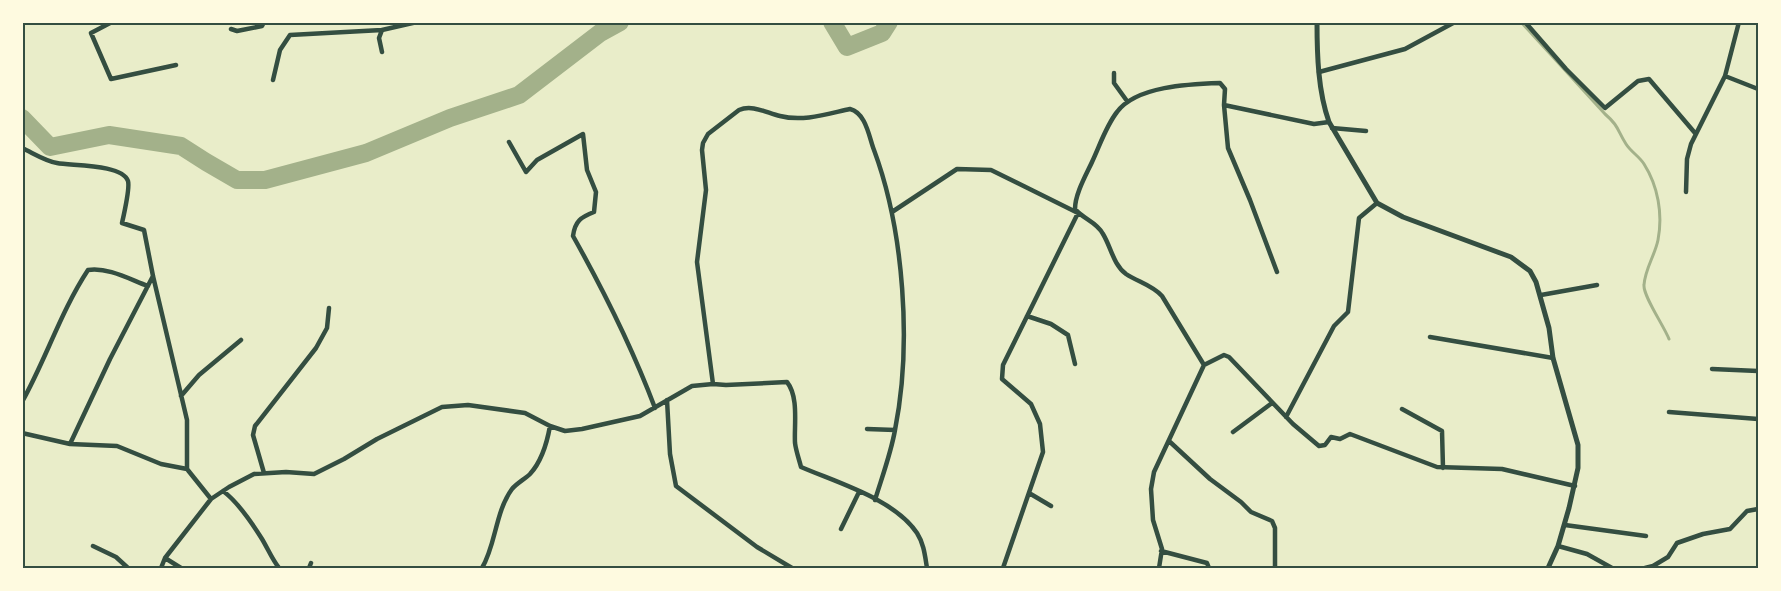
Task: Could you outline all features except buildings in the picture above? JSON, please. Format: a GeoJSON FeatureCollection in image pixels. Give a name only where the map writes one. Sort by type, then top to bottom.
{"type":"FeatureCollection","features":[{"type":"Feature","properties":{"kind":"street"},"geometry":{"type":"LineString","coordinates":[[112,22],[91,33],[111,79],[176,65]]}},
{"type":"Feature","properties":{"kind":"street"},"geometry":{"type":"LineString","coordinates":[[231,29],[237,31],[262,26],[264,22]]}},
{"type":"Feature","properties":{"kind":"street"},"geometry":{"type":"LineString","coordinates":[[273,80],[280,50],[290,34],[382,30],[417,22]]}},
{"type":"Feature","properties":{"kind":"street"},"geometry":{"type":"LineString","coordinates":[[1317,22],[1319,72],[1331,125],[1377,203],[1403,217],[1511,257],[1530,271],[1541,295],[1553,358],[1578,445],[1575,486],[1565,525],[1548,568]]}},
{"type":"Feature","properties":{"kind":"street"},"geometry":{"type":"LineString","coordinates":[[1319,72],[1405,49],[1455,22]]}},
{"type":"Feature","properties":{"kind":"street"},"geometry":{"type":"LineString","coordinates":[[1525,22],[1566,69],[1605,108],[1638,81],[1649,79],[1695,133]]}},
{"type":"Feature","properties":{"kind":"street"},"geometry":{"type":"LineString","coordinates":[[1686,192],[1689,151],[1695,133],[1725,76],[1739,22]]}},
{"type":"Feature","properties":{"kind":"street"},"geometry":{"type":"LineString","coordinates":[[382,30],[379,38],[382,52]]}},
{"type":"Feature","properties":{"kind":"street"},"geometry":{"type":"LineString","coordinates":[[1114,73],[1114,83],[1127,101]]}},
{"type":"Feature","properties":{"kind":"street"},"geometry":{"type":"LineString","coordinates":[[1725,76],[1758,89]]}},
{"type":"Feature","properties":{"kind":"street"},"geometry":{"type":"LineString","coordinates":[[1078,213],[1075,207],[1076,202],[1109,123],[1127,101],[1151,91],[1220,83],[1225,89],[1224,105],[1228,148],[1277,272]]}},
{"type":"Feature","properties":{"kind":"street"},"geometry":{"type":"LineString","coordinates":[[1224,105],[1314,124],[1366,131]]}},
{"type":"Feature","properties":{"kind":"street"},"geometry":{"type":"LineString","coordinates":[[713,384],[697,262],[706,190],[703,143],[708,134],[745,107],[799,119],[850,109],[855,111],[863,118],[885,179],[900,263],[904,360],[895,430],[875,500]]}},
{"type":"Feature","properties":{"kind":"street"},"geometry":{"type":"LineString","coordinates":[[509,142],[526,172],[537,160],[583,134],[587,170],[596,192],[594,212],[581,217],[574,226],[573,236],[614,310],[637,359],[655,408]]}},
{"type":"Feature","properties":{"kind":"street"},"geometry":{"type":"LineString","coordinates":[[23,150],[55,163],[96,166],[123,174],[128,181],[122,222],[144,230],[187,420],[186,469]]}},
{"type":"Feature","properties":{"kind":"street"},"geometry":{"type":"LineString","coordinates":[[892,213],[957,169],[992,170],[1078,213],[1101,230],[1121,269],[1127,275],[1155,288],[1162,296],[1204,365]]}},
{"type":"Feature","properties":{"kind":"street"},"geometry":{"type":"LineString","coordinates":[[1286,417],[1334,326],[1348,312],[1359,218],[1377,203]]}},
{"type":"Feature","properties":{"kind":"street"},"geometry":{"type":"LineString","coordinates":[[1004,568],[1043,452],[1040,424],[1031,404],[1002,379],[1003,365],[1078,213]]}},
{"type":"Feature","properties":{"kind":"street"},"geometry":{"type":"LineString","coordinates":[[22,402],[39,372],[77,287],[88,270],[96,269],[119,275],[147,286]]}},
{"type":"Feature","properties":{"kind":"street"},"geometry":{"type":"LineString","coordinates":[[70,444],[153,276]]}},
{"type":"Feature","properties":{"kind":"street"},"geometry":{"type":"LineString","coordinates":[[1541,295],[1597,285]]}},
{"type":"Feature","properties":{"kind":"street"},"geometry":{"type":"LineString","coordinates":[[264,473],[253,435],[255,426],[315,348],[327,328],[329,308]]}},
{"type":"Feature","properties":{"kind":"street"},"geometry":{"type":"LineString","coordinates":[[1027,316],[1051,324],[1068,335],[1075,364]]}},
{"type":"Feature","properties":{"kind":"street"},"geometry":{"type":"LineString","coordinates":[[1430,338],[1553,358]]}},
{"type":"Feature","properties":{"kind":"street"},"geometry":{"type":"LineString","coordinates":[[181,396],[200,375],[241,340]]}},
{"type":"Feature","properties":{"kind":"street"},"geometry":{"type":"LineString","coordinates":[[1159,568],[1161,544],[1152,520],[1151,489],[1154,472],[1204,365],[1226,355],[1286,417],[1319,446],[1324,445],[1331,437],[1340,439],[1350,434],[1430,465],[1443,468],[1502,469],[1575,486]]}},
{"type":"Feature","properties":{"kind":"street"},"geometry":{"type":"LineString","coordinates":[[1712,369],[1758,371]]}},
{"type":"Feature","properties":{"kind":"street"},"geometry":{"type":"LineString","coordinates":[[161,568],[165,558],[211,499],[223,490],[254,474],[286,472],[314,474],[442,407],[468,405],[525,413],[565,431],[626,420],[655,408],[692,386],[787,382],[794,405],[795,446],[801,467],[859,492],[901,514],[917,533],[922,543],[927,568]]}},
{"type":"Feature","properties":{"kind":"street"},"geometry":{"type":"LineString","coordinates":[[667,400],[670,454],[676,486],[757,548],[792,568]]}},
{"type":"Feature","properties":{"kind":"street"},"geometry":{"type":"LineString","coordinates":[[1233,432],[1272,403]]}},
{"type":"Feature","properties":{"kind":"street"},"geometry":{"type":"LineString","coordinates":[[1402,409],[1442,431],[1443,468]]}},
{"type":"Feature","properties":{"kind":"street"},"geometry":{"type":"LineString","coordinates":[[1669,412],[1758,419]]}},
{"type":"Feature","properties":{"kind":"street"},"geometry":{"type":"LineString","coordinates":[[482,568],[509,495],[512,489],[532,472],[542,456],[548,443],[550,426]]}},
{"type":"Feature","properties":{"kind":"street"},"geometry":{"type":"LineString","coordinates":[[867,429],[895,430]]}},
{"type":"Feature","properties":{"kind":"street"},"geometry":{"type":"LineString","coordinates":[[22,433],[70,444],[117,446],[161,464],[186,469],[211,499]]}},
{"type":"Feature","properties":{"kind":"street"},"geometry":{"type":"LineString","coordinates":[[1169,441],[1210,479],[1251,512],[1272,522],[1275,528],[1275,568]]}},
{"type":"Feature","properties":{"kind":"street"},"geometry":{"type":"LineString","coordinates":[[223,490],[233,498],[279,568]]}},
{"type":"Feature","properties":{"kind":"street"},"geometry":{"type":"LineString","coordinates":[[841,529],[859,492]]}},
{"type":"Feature","properties":{"kind":"street"},"geometry":{"type":"LineString","coordinates":[[1029,493],[1051,506]]}},
{"type":"Feature","properties":{"kind":"street"},"geometry":{"type":"LineString","coordinates":[[1645,568],[1668,557],[1677,543],[1703,534],[1730,529],[1747,511],[1758,509]]}},
{"type":"Feature","properties":{"kind":"street"},"geometry":{"type":"LineString","coordinates":[[1565,525],[1646,536]]}},
{"type":"Feature","properties":{"kind":"street"},"geometry":{"type":"LineString","coordinates":[[93,546],[116,557],[128,568]]}},
{"type":"Feature","properties":{"kind":"street"},"geometry":{"type":"LineString","coordinates":[[1557,546],[1587,554],[1612,568]]}},
{"type":"Feature","properties":{"kind":"street"},"geometry":{"type":"LineString","coordinates":[[1161,551],[1207,563],[1209,568]]}},
{"type":"Feature","properties":{"kind":"street"},"geometry":{"type":"LineString","coordinates":[[165,558],[181,568]]}},
{"type":"Feature","properties":{"kind":"waterway"},"geometry":{"type":"LineString","coordinates":[[22,118],[50,147],[109,135],[181,146],[237,180],[265,180],[366,153],[450,118],[519,95],[600,33],[620,22]]}},
{"type":"Feature","properties":{"kind":"waterway"},"geometry":{"type":"LineString","coordinates":[[832,22],[847,47],[882,33],[889,22]]}},
{"type":"Feature","properties":{"kind":"waterway"},"geometry":{"type":"LineString","coordinates":[[1521,22],[1613,122],[1626,144],[1642,161],[1649,173],[1656,191],[1660,220],[1658,240],[1644,285],[1650,303],[1669,339]]}}]}
